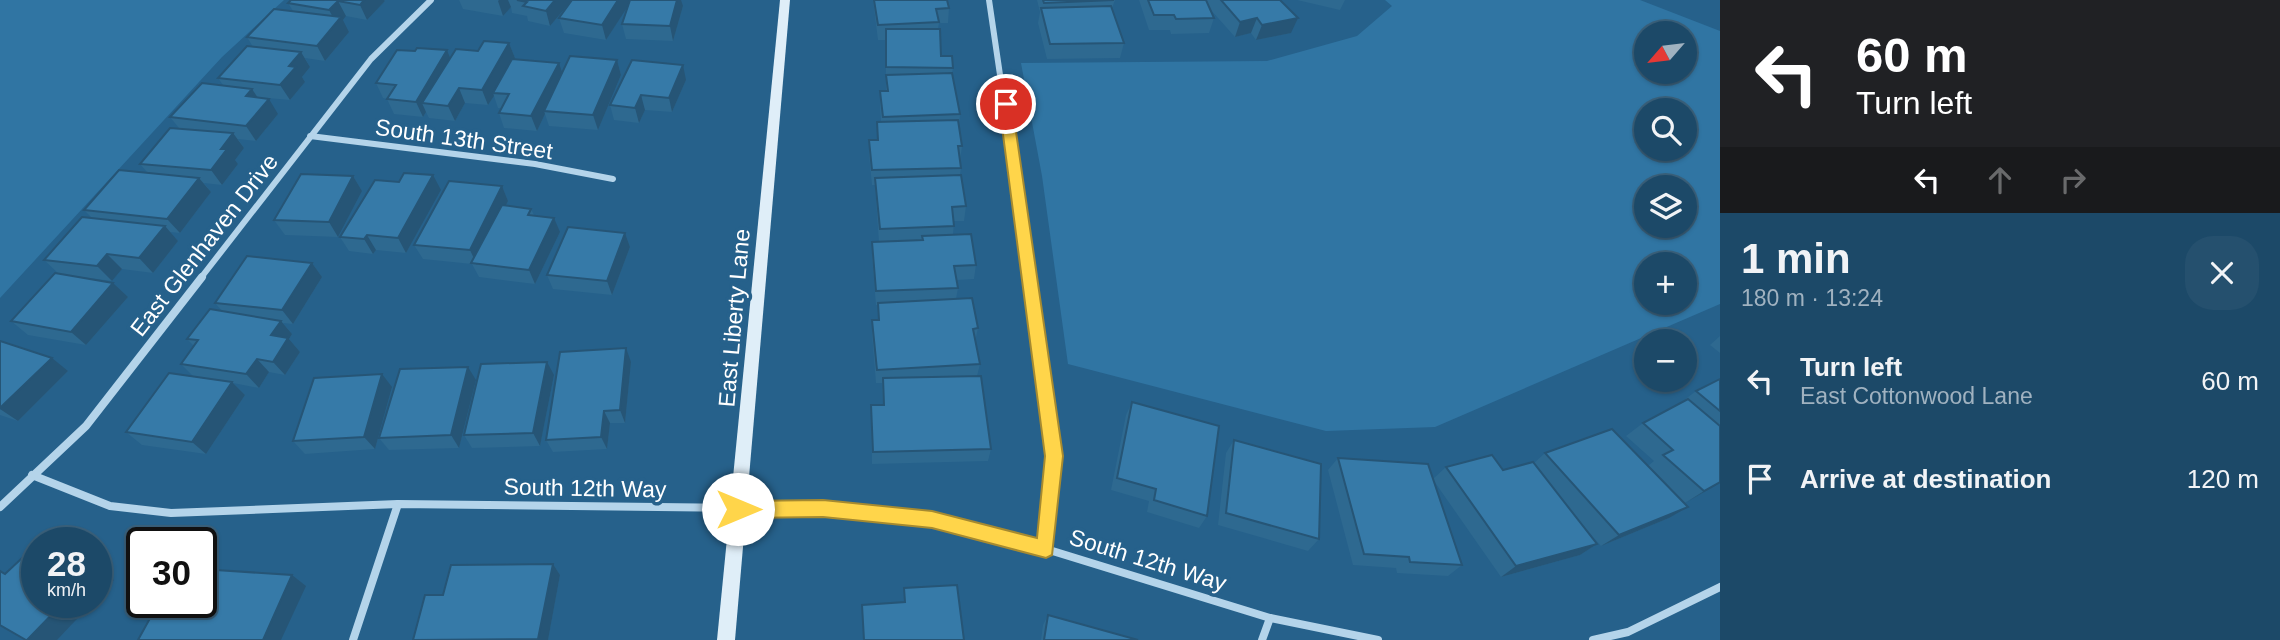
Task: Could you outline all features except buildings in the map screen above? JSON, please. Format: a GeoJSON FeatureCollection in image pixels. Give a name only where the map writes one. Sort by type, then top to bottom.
{"type":"FeatureCollection","features":[{"type":"Feature","properties":{"kind":"street","name":"East Glenhaven Drive"},"geometry":{"type":"LineString","coordinates":[[0,507],[86,426],[371,59],[431,0]]}},
{"type":"Feature","properties":{"kind":"street","name":"East Liberty Lane"},"geometry":{"type":"LineString","coordinates":[[726,640],[785,0]]}},
{"type":"Feature","properties":{"kind":"street"},"geometry":{"type":"LineString","coordinates":[[989,0],[1054,456],[1046,549]]}},
{"type":"Feature","properties":{"kind":"street","name":"South 13th Street"},"geometry":{"type":"LineString","coordinates":[[310,136],[535,164],[613,178]]}},
{"type":"Feature","properties":{"kind":"street","name":"South 12th Way"},"geometry":{"type":"LineString","coordinates":[[32,475],[110,506],[171,513],[398,504],[823,509],[932,519],[1046,549],[1270,618],[1378,640]]}},
{"type":"Feature","properties":{"kind":"street"},"geometry":{"type":"LineString","coordinates":[[353,640],[398,504]]}},
{"type":"Feature","properties":{"kind":"street"},"geometry":{"type":"LineString","coordinates":[[1593,640],[1628,632],[1720,587]]}},
{"type":"Feature","properties":{"kind":"street"},"geometry":{"type":"LineString","coordinates":[[1262,640],[1270,618]]}},
{"type":"Feature","properties":{"kind":"shaded area"},"geometry":{"type":"Polygon","coordinates":[[[0,0],[284,0],[222,57],[0,298],[0,0]]]}},
{"type":"Feature","properties":{"kind":"shaded area"},"geometry":{"type":"Polygon","coordinates":[[[1385,0],[1640,0],[1694,21],[1634,21],[1634,84],[1698,84],[1698,22],[1720,31],[1720,304],[1697,314],[1697,252],[1634,252],[1634,315],[1695,315],[1662,329],[1634,329],[1634,341],[1435,427],[1326,431],[1068,364],[1042,176],[1021,63],[1267,61],[1357,36],[1392,6],[1385,0]]]}},
{"type":"Feature","properties":{"kind":"route"},"geometry":{"type":"LineString","coordinates":[[738,509],[823,509],[932,519],[1046,549],[1054,456],[1006,104]]}}]}
